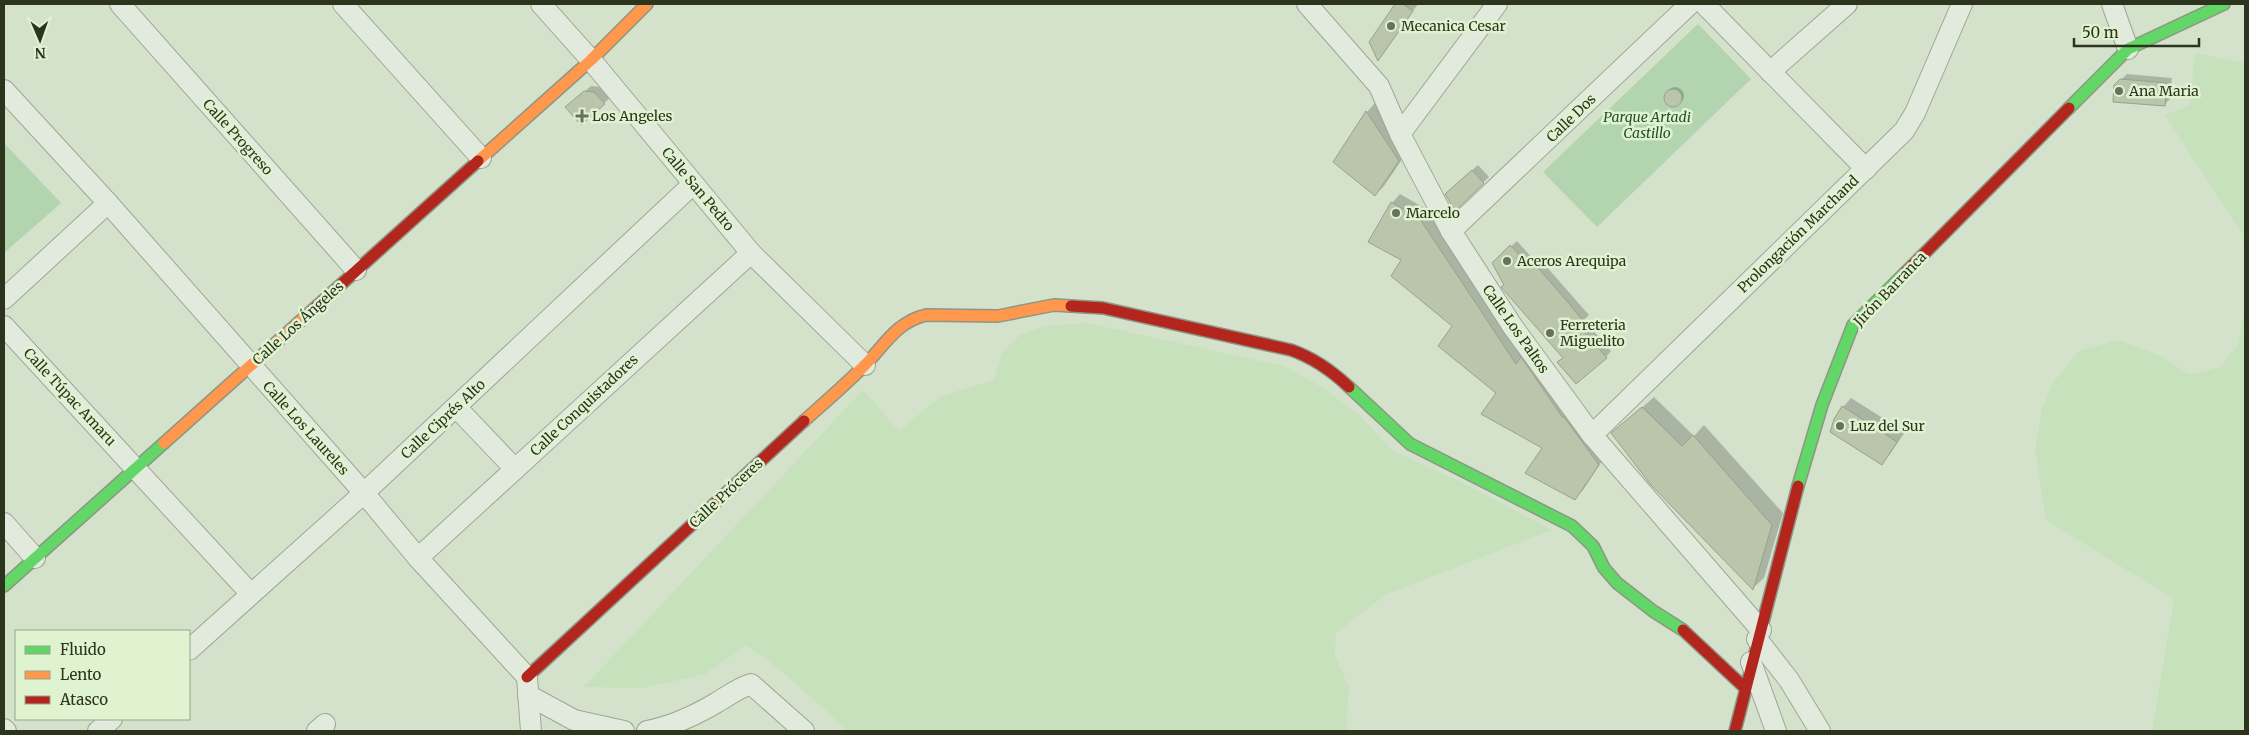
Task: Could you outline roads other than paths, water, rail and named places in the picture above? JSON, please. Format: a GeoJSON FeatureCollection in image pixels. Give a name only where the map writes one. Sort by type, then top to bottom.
{"type":"FeatureCollection","features":[{"type":"Feature","properties":{"kind":"street","name":"Calle Progreso"},"geometry":{"type":"LineString","coordinates":[[120,4],[356,270]]}},
{"type":"Feature","properties":{"kind":"street"},"geometry":{"type":"LineString","coordinates":[[343,4],[482,158]]}},
{"type":"Feature","properties":{"kind":"street","name":"Calle San Pedro"},"geometry":{"type":"LineString","coordinates":[[541,4],[591,60],[750,252],[865,365]]}},
{"type":"Feature","properties":{"kind":"street","name":"Calle Los Ángeles"},"geometry":{"type":"LineString","coordinates":[[4,586],[591,60],[647,4]]}},
{"type":"Feature","properties":{"kind":"street","name":"Calle Los Paltos"},"geometry":{"type":"LineString","coordinates":[[1307,4],[1379,86],[1400,134],[1451,231],[1513,327],[1592,435],[1759,635],[1820,731]]}},
{"type":"Feature","properties":{"kind":"street"},"geometry":{"type":"LineString","coordinates":[[1400,134],[1497,4]]}},
{"type":"Feature","properties":{"kind":"street","name":"Calle Dos"},"geometry":{"type":"LineString","coordinates":[[1451,231],[1690,4]]}},
{"type":"Feature","properties":{"kind":"street"},"geometry":{"type":"LineString","coordinates":[[1704,4],[1866,169]]}},
{"type":"Feature","properties":{"kind":"street"},"geometry":{"type":"LineString","coordinates":[[1770,72],[1847,4]]}},
{"type":"Feature","properties":{"kind":"street","name":"Prolongación Marchand"},"geometry":{"type":"LineString","coordinates":[[1592,435],[1904,131],[1915,113],[1962,4]]}},
{"type":"Feature","properties":{"kind":"street"},"geometry":{"type":"LineString","coordinates":[[2112,4],[2128,49]]}},
{"type":"Feature","properties":{"kind":"street","name":"Jirón Barranca"},"geometry":{"type":"LineString","coordinates":[[1735,731],[1744,686],[1827,390],[1842,347],[1853,325],[2128,49],[2224,4]]}},
{"type":"Feature","properties":{"kind":"street","name":"Calle Los Laureles"},"geometry":{"type":"LineString","coordinates":[[4,90],[108,204],[364,494],[528,686],[574,720],[624,731]]}},
{"type":"Feature","properties":{"kind":"street","name":"Calle Ciprés Alto"},"geometry":{"type":"LineString","coordinates":[[190,649],[364,494],[693,184]]}},
{"type":"Feature","properties":{"kind":"street"},"geometry":{"type":"LineString","coordinates":[[4,299],[108,204]]}},
{"type":"Feature","properties":{"kind":"street","name":"Calle Conquistadores"},"geometry":{"type":"LineString","coordinates":[[418,558],[750,252]]}},
{"type":"Feature","properties":{"kind":"street","name":"Calle Próceres"},"geometry":{"type":"LineString","coordinates":[[528,686],[865,365],[903,322],[914,316],[998,316],[1054,305],[1103,308],[1291,350],[1313,358],[1336,374],[1410,444],[1572,526],[1593,546],[1604,568],[1617,582],[1653,611],[1678,626],[1744,686]]}},
{"type":"Feature","properties":{"kind":"street","name":"Calle Túpac Amaru"},"geometry":{"type":"LineString","coordinates":[[4,326],[251,594]]}},
{"type":"Feature","properties":{"kind":"street"},"geometry":{"type":"LineString","coordinates":[[456,407],[516,469]]}},
{"type":"Feature","properties":{"kind":"street"},"geometry":{"type":"LineString","coordinates":[[4,523],[36,558]]}},
{"type":"Feature","properties":{"kind":"street"},"geometry":{"type":"LineString","coordinates":[[1752,662],[1776,731]]}},
{"type":"Feature","properties":{"kind":"street"},"geometry":{"type":"LineString","coordinates":[[647,731],[693,725],[741,687],[751,684],[804,731]]}},
{"type":"Feature","properties":{"kind":"street"},"geometry":{"type":"LineString","coordinates":[[528,686],[530,731]]}},
{"type":"Feature","properties":{"kind":"street"},"geometry":{"type":"LineString","coordinates":[[98,731],[111,720]]}},
{"type":"Feature","properties":{"kind":"place","name":"Mecanica Cesar"},"geometry":{"type":"Point","coordinates":[1391,26]}},
{"type":"Feature","properties":{"kind":"place","name":"Ana Maria"},"geometry":{"type":"Point","coordinates":[2119,91]}},
{"type":"Feature","properties":{"kind":"place","name":"Los Angeles"},"geometry":{"type":"Point","coordinates":[582,116]}},
{"type":"Feature","properties":{"kind":"place","name":"Marcelo"},"geometry":{"type":"Point","coordinates":[1396,213]}},
{"type":"Feature","properties":{"kind":"place","name":"Aceros Arequipa"},"geometry":{"type":"Point","coordinates":[1507,261]}},
{"type":"Feature","properties":{"kind":"place","name":"Ferreteria Miguelito"},"geometry":{"type":"Point","coordinates":[1550,333]}},
{"type":"Feature","properties":{"kind":"place","name":"Luz del Sur"},"geometry":{"type":"Point","coordinates":[1840,426]}},
{"type":"Feature","properties":{"kind":"park label","name":"Parque Artadi Castillo"},"geometry":{"type":"Point","coordinates":[1647,126]}}]}
